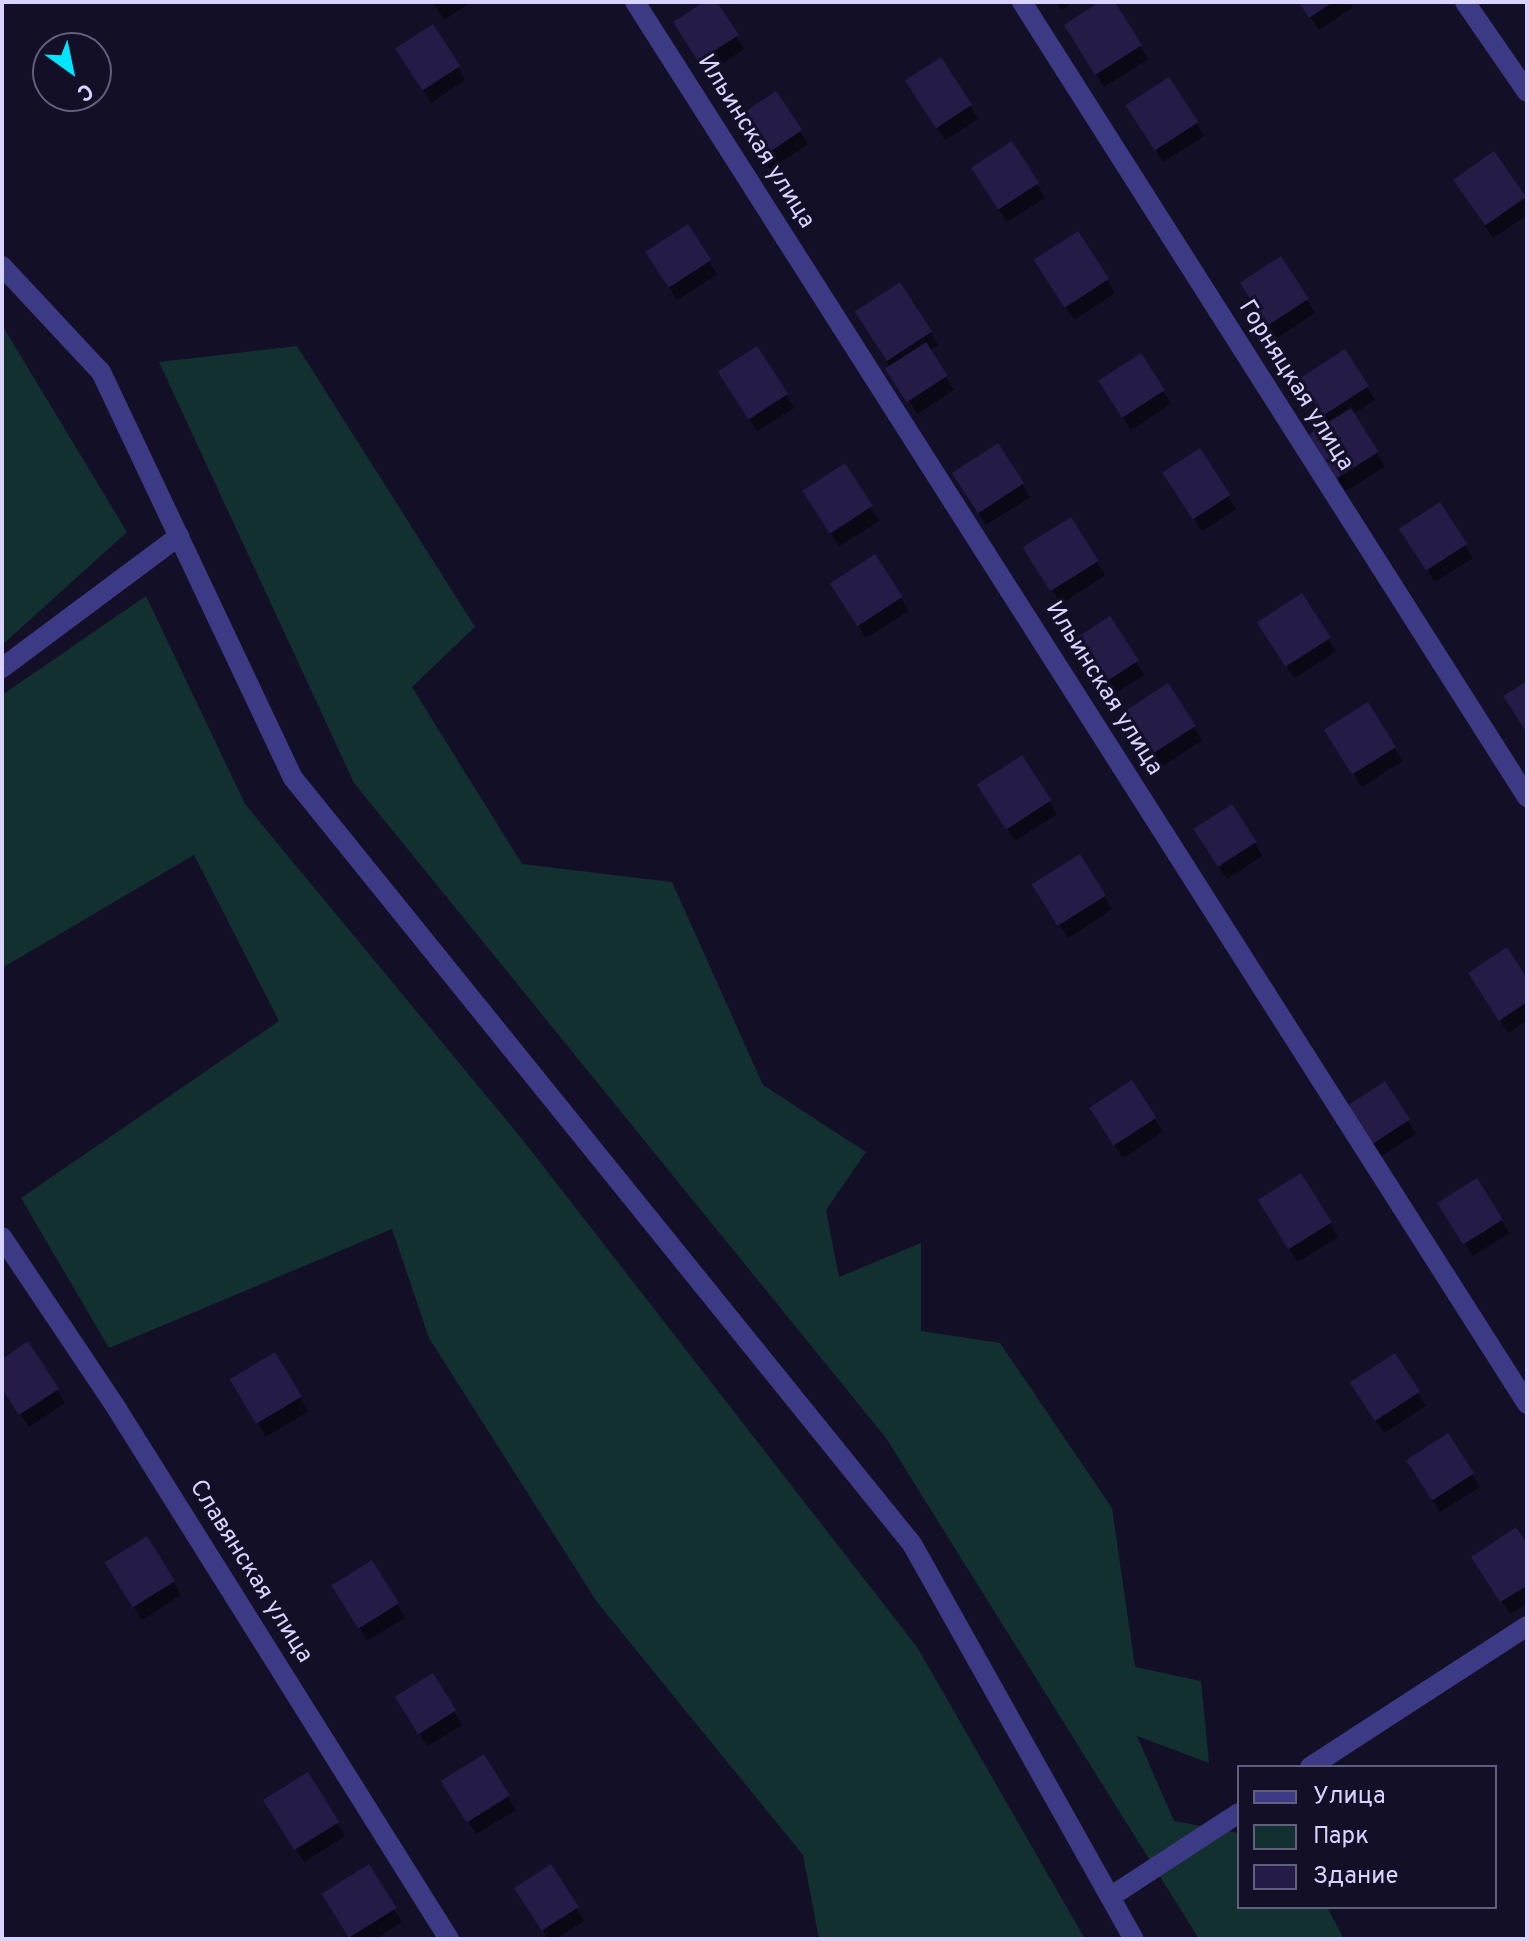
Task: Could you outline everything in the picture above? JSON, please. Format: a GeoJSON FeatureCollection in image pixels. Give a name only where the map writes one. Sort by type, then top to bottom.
{"type":"FeatureCollection","features":[{"type":"Feature","properties":{"kind":"street","name":"Ильинская улица"},"geometry":{"type":"LineString","coordinates":[[635,2],[1527,1404]]}},
{"type":"Feature","properties":{"kind":"street","name":"Горняцкая улица"},"geometry":{"type":"LineString","coordinates":[[1022,2],[1527,797]]}},
{"type":"Feature","properties":{"kind":"street"},"geometry":{"type":"LineString","coordinates":[[1465,2],[1527,92]]}},
{"type":"Feature","properties":{"kind":"street"},"geometry":{"type":"LineString","coordinates":[[2,266],[101,372],[293,778],[912,1544],[1134,1939]]}},
{"type":"Feature","properties":{"kind":"street"},"geometry":{"type":"LineString","coordinates":[[2,668],[179,536]]}},
{"type":"Feature","properties":{"kind":"street","name":"Славянская улица"},"geometry":{"type":"LineString","coordinates":[[2,1237],[117,1409],[449,1939]]}},
{"type":"Feature","properties":{"kind":"street"},"geometry":{"type":"LineString","coordinates":[[1313,1765],[1527,1626]]}},
{"type":"Feature","properties":{"kind":"street"},"geometry":{"type":"LineString","coordinates":[[1110,1897],[1237,1814]]}},
{"type":"Feature","properties":{"kind":"green space"},"geometry":{"type":"Polygon","coordinates":[[[2,325],[127,532],[2,645],[2,325]]]}},
{"type":"Feature","properties":{"kind":"green space"},"geometry":{"type":"Polygon","coordinates":[[[297,346],[475,627],[412,687],[522,864],[672,882],[763,1085],[866,1152],[826,1210],[839,1277],[921,1243],[921,1331],[1000,1343],[1112,1508],[1135,1667],[1201,1681],[1209,1763],[1137,1736],[1174,1821],[1237,1833],[1237,1909],[1328,1909],[1344,1939],[1199,1939],[886,1438],[354,783],[159,362],[297,346]]]}},
{"type":"Feature","properties":{"kind":"green space"},"geometry":{"type":"Polygon","coordinates":[[[146,596],[245,804],[522,1139],[917,1647],[1085,1939],[819,1939],[803,1855],[597,1602],[429,1338],[392,1229],[109,1348],[21,1198],[279,1021],[194,855],[2,968],[2,695],[146,596]]]}},
{"type":"Feature","properties":{"kind":"building"},"geometry":{"type":"Polygon","coordinates":[[[704,2],[717,2],[739,35],[698,61],[673,22],[704,2]]]}},
{"type":"Feature","properties":{"kind":"building"},"geometry":{"type":"Polygon","coordinates":[[[1099,2],[1115,2],[1142,45],[1095,75],[1064,25],[1099,2]]]}},
{"type":"Feature","properties":{"kind":"building"},"geometry":{"type":"Polygon","coordinates":[[[1299,2],[1333,2],[1309,18],[1299,2]]]}},
{"type":"Feature","properties":{"kind":"building"},"geometry":{"type":"Polygon","coordinates":[[[433,24],[460,66],[422,90],[395,49],[433,24]]]}},
{"type":"Feature","properties":{"kind":"building"},"geometry":{"type":"Polygon","coordinates":[[[941,57],[972,105],[936,128],[905,80],[941,57]]]}},
{"type":"Feature","properties":{"kind":"building"},"geometry":{"type":"Polygon","coordinates":[[[1169,77],[1198,122],[1155,151],[1125,105],[1169,77]]]}},
{"type":"Feature","properties":{"kind":"building"},"geometry":{"type":"Polygon","coordinates":[[[776,91],[802,130],[762,157],[736,118],[776,91]]]}},
{"type":"Feature","properties":{"kind":"building"},"geometry":{"type":"Polygon","coordinates":[[[1012,141],[1039,183],[998,210],[971,168],[1012,141]]]}},
{"type":"Feature","properties":{"kind":"building"},"geometry":{"type":"Polygon","coordinates":[[[1494,151],[1526,197],[1485,226],[1453,180],[1494,151]]]}},
{"type":"Feature","properties":{"kind":"building"},"geometry":{"type":"Polygon","coordinates":[[[688,224],[711,260],[669,288],[645,252],[688,224]]]}},
{"type":"Feature","properties":{"kind":"building"},"geometry":{"type":"Polygon","coordinates":[[[1078,231],[1109,279],[1065,308],[1034,260],[1078,231]]]}},
{"type":"Feature","properties":{"kind":"building"},"geometry":{"type":"Polygon","coordinates":[[[1281,256],[1309,299],[1268,325],[1240,283],[1281,256]]]}},
{"type":"Feature","properties":{"kind":"building"},"geometry":{"type":"Polygon","coordinates":[[[900,282],[932,331],[887,361],[855,311],[900,282]]]}},
{"type":"Feature","properties":{"kind":"building"},"geometry":{"type":"Polygon","coordinates":[[[926,342],[948,376],[907,402],[885,369],[926,342]]]}},
{"type":"Feature","properties":{"kind":"building"},"geometry":{"type":"Polygon","coordinates":[[[757,346],[788,394],[749,419],[718,372],[757,346]]]}},
{"type":"Feature","properties":{"kind":"building"},"geometry":{"type":"Polygon","coordinates":[[[1345,349],[1369,386],[1323,416],[1299,379],[1345,349]]]}},
{"type":"Feature","properties":{"kind":"building"},"geometry":{"type":"Polygon","coordinates":[[[1141,353],[1165,390],[1122,418],[1098,381],[1141,353]]]}},
{"type":"Feature","properties":{"kind":"building"},"geometry":{"type":"Polygon","coordinates":[[[1351,408],[1379,452],[1336,479],[1309,434],[1351,408]]]}},
{"type":"Feature","properties":{"kind":"building"},"geometry":{"type":"Polygon","coordinates":[[[998,443],[1024,483],[978,513],[952,473],[998,443]]]}},
{"type":"Feature","properties":{"kind":"building"},"geometry":{"type":"Polygon","coordinates":[[[1200,448],[1230,495],[1193,519],[1162,473],[1200,448]]]}},
{"type":"Feature","properties":{"kind":"building"},"geometry":{"type":"Polygon","coordinates":[[[845,463],[873,506],[830,534],[802,491],[845,463]]]}},
{"type":"Feature","properties":{"kind":"building"},"geometry":{"type":"Polygon","coordinates":[[[1440,502],[1467,544],[1426,571],[1399,529],[1440,502]]]}},
{"type":"Feature","properties":{"kind":"building"},"geometry":{"type":"Polygon","coordinates":[[[1071,517],[1099,561],[1050,591],[1023,547],[1071,517]]]}},
{"type":"Feature","properties":{"kind":"building"},"geometry":{"type":"Polygon","coordinates":[[[875,554],[903,597],[857,626],[830,583],[875,554]]]}},
{"type":"Feature","properties":{"kind":"building"},"geometry":{"type":"Polygon","coordinates":[[[1302,593],[1331,637],[1286,667],[1257,622],[1302,593]]]}},
{"type":"Feature","properties":{"kind":"building"},"geometry":{"type":"Polygon","coordinates":[[[1110,616],[1139,660],[1096,688],[1067,644],[1110,616]]]}},
{"type":"Feature","properties":{"kind":"building"},"geometry":{"type":"Polygon","coordinates":[[[1527,681],[1527,733],[1503,696],[1527,681]]]}},
{"type":"Feature","properties":{"kind":"building"},"geometry":{"type":"Polygon","coordinates":[[[1168,683],[1196,726],[1150,755],[1123,712],[1168,683]]]}},
{"type":"Feature","properties":{"kind":"building"},"geometry":{"type":"Polygon","coordinates":[[[1368,702],[1396,747],[1352,775],[1324,730],[1368,702]]]}},
{"type":"Feature","properties":{"kind":"building"},"geometry":{"type":"Polygon","coordinates":[[[1022,755],[1051,800],[1006,830],[977,784],[1022,755]]]}},
{"type":"Feature","properties":{"kind":"building"},"geometry":{"type":"Polygon","coordinates":[[[1232,804],[1257,842],[1218,867],[1193,829],[1232,804]]]}},
{"type":"Feature","properties":{"kind":"building"},"geometry":{"type":"Polygon","coordinates":[[[1080,854],[1106,896],[1058,926],[1032,884],[1080,854]]]}},
{"type":"Feature","properties":{"kind":"building"},"geometry":{"type":"Polygon","coordinates":[[[1507,947],[1527,978],[1527,1002],[1499,1021],[1468,973],[1507,947]]]}},
{"type":"Feature","properties":{"kind":"building"},"geometry":{"type":"Polygon","coordinates":[[[1132,1080],[1157,1118],[1114,1146],[1089,1108],[1132,1080]]]}},
{"type":"Feature","properties":{"kind":"building"},"geometry":{"type":"Polygon","coordinates":[[[1385,1081],[1410,1120],[1369,1146],[1344,1108],[1385,1081]]]}},
{"type":"Feature","properties":{"kind":"building"},"geometry":{"type":"Polygon","coordinates":[[[1301,1173],[1332,1222],[1288,1249],[1258,1200],[1301,1173]]]}},
{"type":"Feature","properties":{"kind":"building"},"geometry":{"type":"Polygon","coordinates":[[[1477,1178],[1503,1220],[1463,1244],[1437,1203],[1477,1178]]]}},
{"type":"Feature","properties":{"kind":"building"},"geometry":{"type":"Polygon","coordinates":[[[28,1341],[59,1389],[19,1415],[2,1389],[2,1359],[28,1341]]]}},
{"type":"Feature","properties":{"kind":"building"},"geometry":{"type":"Polygon","coordinates":[[[275,1352],[302,1397],[256,1424],[230,1379],[275,1352]]]}},
{"type":"Feature","properties":{"kind":"building"},"geometry":{"type":"Polygon","coordinates":[[[1395,1353],[1420,1392],[1375,1421],[1350,1382],[1395,1353]]]}},
{"type":"Feature","properties":{"kind":"building"},"geometry":{"type":"Polygon","coordinates":[[[1448,1433],[1474,1473],[1432,1500],[1406,1460],[1448,1433]]]}},
{"type":"Feature","properties":{"kind":"building"},"geometry":{"type":"Polygon","coordinates":[[[1516,1527],[1527,1544],[1527,1586],[1500,1602],[1471,1557],[1516,1527]]]}},
{"type":"Feature","properties":{"kind":"building"},"geometry":{"type":"Polygon","coordinates":[[[147,1536],[175,1581],[133,1607],[105,1562],[147,1536]]]}},
{"type":"Feature","properties":{"kind":"building"},"geometry":{"type":"Polygon","coordinates":[[[372,1560],[399,1603],[358,1629],[331,1585],[372,1560]]]}},
{"type":"Feature","properties":{"kind":"building"},"geometry":{"type":"Polygon","coordinates":[[[433,1673],[456,1710],[418,1734],[395,1697],[433,1673]]]}},
{"type":"Feature","properties":{"kind":"building"},"geometry":{"type":"Polygon","coordinates":[[[484,1754],[510,1796],[467,1823],[441,1781],[484,1754]]]}},
{"type":"Feature","properties":{"kind":"building"},"geometry":{"type":"Polygon","coordinates":[[[308,1772],[339,1822],[294,1850],[263,1800],[308,1772]]]}},
{"type":"Feature","properties":{"kind":"building"},"geometry":{"type":"Polygon","coordinates":[[[369,1864],[397,1908],[349,1938],[322,1894],[369,1864]]]}},
{"type":"Feature","properties":{"kind":"building"},"geometry":{"type":"Polygon","coordinates":[[[551,1864],[579,1907],[542,1931],[514,1888],[551,1864]]]}}]}
